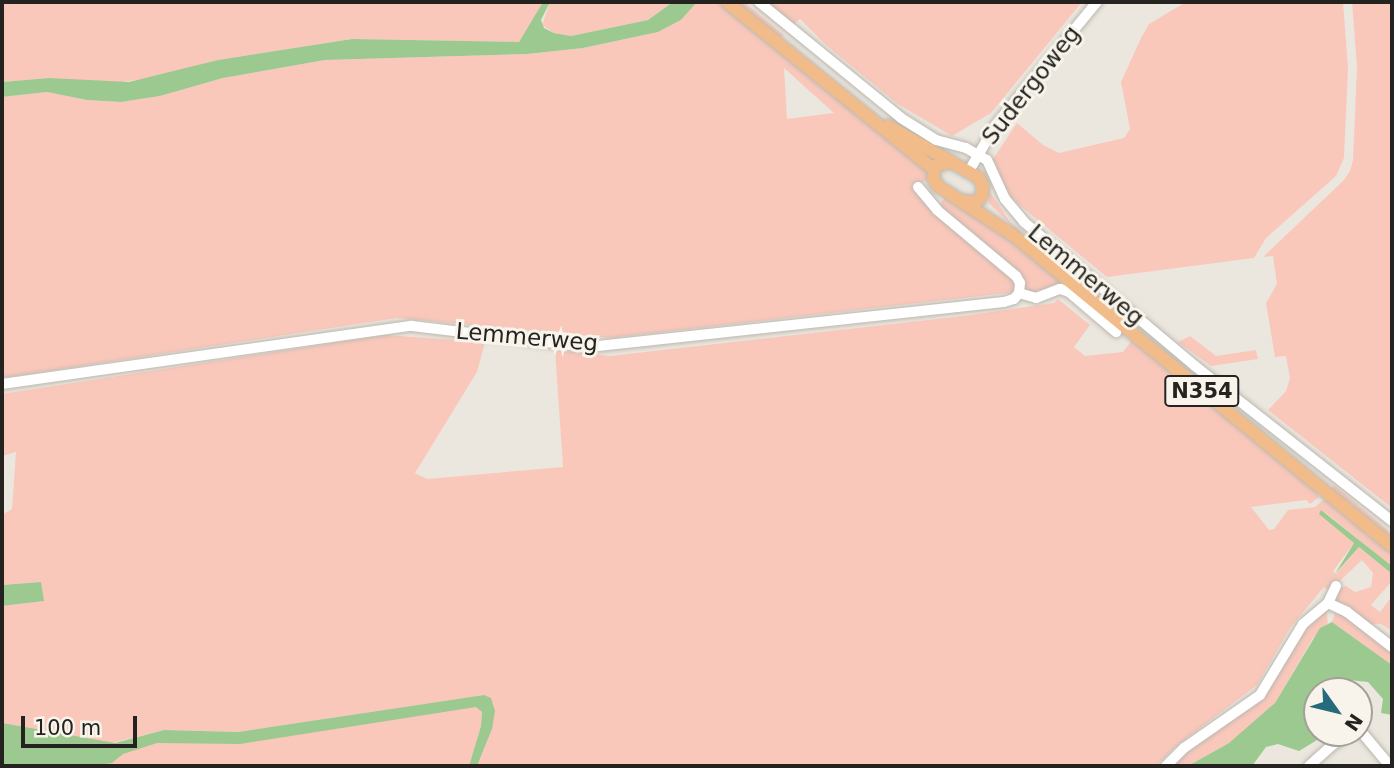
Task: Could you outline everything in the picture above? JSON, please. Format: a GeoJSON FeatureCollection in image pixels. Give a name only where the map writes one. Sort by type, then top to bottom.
{"type":"FeatureCollection","features":[{"type":"Feature","properties":{"kind":"main road"},"geometry":{"type":"LineString","coordinates":[[727,2],[933,169],[935,182],[942,189]]}},
{"type":"Feature","properties":{"kind":"main road"},"geometry":{"type":"LineString","coordinates":[[862,112],[969,171]]}},
{"type":"Feature","properties":{"kind":"main road"},"geometry":{"type":"LineString","coordinates":[[933,169],[939,162],[952,162]]}},
{"type":"Feature","properties":{"kind":"main road","name":"N354"},"geometry":{"type":"LineString","coordinates":[[969,171],[981,180],[982,196]]}},
{"type":"Feature","properties":{"kind":"main road","name":"N354"},"geometry":{"type":"LineString","coordinates":[[942,189],[963,201]]}},
{"type":"Feature","properties":{"kind":"main road"},"geometry":{"type":"LineString","coordinates":[[963,201],[975,202],[982,196]]}},
{"type":"Feature","properties":{"kind":"main road","name":"Lemmerweg"},"geometry":{"type":"LineString","coordinates":[[982,196],[1013,235]]}},
{"type":"Feature","properties":{"kind":"main road","name":"Lemmerweg"},"geometry":{"type":"LineString","coordinates":[[963,201],[1013,235],[1392,546]]}},
{"type":"Feature","properties":{"kind":"street"},"geometry":{"type":"LineString","coordinates":[[759,2],[901,118],[936,140],[979,155]]}},
{"type":"Feature","properties":{"kind":"street","name":"Sudergoweg"},"geometry":{"type":"LineString","coordinates":[[969,171],[1007,111],[1097,2]]}},
{"type":"Feature","properties":{"kind":"street","name":"Lemmerweg"},"geometry":{"type":"LineString","coordinates":[[979,155],[992,165],[1003,196],[1024,222],[1204,374],[1392,521]]}},
{"type":"Feature","properties":{"kind":"street"},"geometry":{"type":"LineString","coordinates":[[918,187],[930,205],[1014,273],[1020,283],[1019,293]]}},
{"type":"Feature","properties":{"kind":"street"},"geometry":{"type":"LineString","coordinates":[[930,205],[942,189]]}},
{"type":"Feature","properties":{"kind":"street","name":"Lemmerweg"},"geometry":{"type":"LineString","coordinates":[[2,384],[412,326],[589,347],[1004,302],[1014,299],[1019,293],[1036,298],[1064,289],[1116,332]]}},
{"type":"Feature","properties":{"kind":"street"},"geometry":{"type":"LineString","coordinates":[[1166,766],[1184,748],[1260,695],[1303,624],[1328,603],[1336,586]]}},
{"type":"Feature","properties":{"kind":"street"},"geometry":{"type":"LineString","coordinates":[[1328,603],[1347,612],[1392,647]]}},
{"type":"Feature","properties":{"kind":"street"},"geometry":{"type":"LineString","coordinates":[[1373,746],[1390,766]]}},
{"type":"Feature","properties":{"kind":"street"},"geometry":{"type":"LineString","coordinates":[[1310,766],[1331,747]]}},
{"type":"Feature","properties":{"kind":"shaded area"},"geometry":{"type":"Polygon","coordinates":[[[2,2],[543,3],[519,42],[351,39],[218,60],[145,79],[113,83],[49,78],[2,82],[2,2]]]}},
{"type":"Feature","properties":{"kind":"shaded area"},"geometry":{"type":"Polygon","coordinates":[[[543,2],[550,2],[541,20],[544,28],[571,36],[648,20],[673,2],[697,2],[681,20],[658,32],[583,48],[527,54],[325,60],[223,78],[160,96],[121,102],[87,100],[47,92],[2,97],[2,82],[49,78],[129,82],[218,60],[352,39],[519,42],[543,2]]]}},
{"type":"Feature","properties":{"kind":"shaded area"},"geometry":{"type":"Polygon","coordinates":[[[550,2],[673,2],[648,20],[571,36],[554,33],[542,25],[550,2]]]}},
{"type":"Feature","properties":{"kind":"shaded area"},"geometry":{"type":"Polygon","coordinates":[[[697,2],[718,2],[928,170],[929,179],[914,186],[1015,279],[1016,292],[610,338],[397,318],[2,378],[2,97],[47,92],[87,100],[121,102],[160,96],[223,78],[325,60],[527,54],[583,48],[658,32],[681,20],[697,2]],[[784,68],[787,119],[834,113],[784,68]]]}},
{"type":"Feature","properties":{"kind":"shaded area"},"geometry":{"type":"Polygon","coordinates":[[[734,2],[744,2],[784,35],[779,39],[734,2]]]}},
{"type":"Feature","properties":{"kind":"shaded area"},"geometry":{"type":"Polygon","coordinates":[[[762,2],[1082,2],[991,113],[952,136],[898,104],[826,45],[800,19],[794,24],[762,2]]]}},
{"type":"Feature","properties":{"kind":"shaded area"},"geometry":{"type":"Polygon","coordinates":[[[1186,2],[1343,2],[1348,68],[1344,158],[1336,176],[1266,238],[1254,258],[1107,277],[1017,203],[1007,192],[993,159],[1017,123],[1043,145],[1059,153],[1124,138],[1130,129],[1121,82],[1141,38],[1149,24],[1186,2]]]}},
{"type":"Feature","properties":{"kind":"shaded area"},"geometry":{"type":"Polygon","coordinates":[[[1352,2],[1392,2],[1392,508],[1268,410],[1286,391],[1290,378],[1286,356],[1275,357],[1266,303],[1277,284],[1273,256],[1263,257],[1343,181],[1350,171],[1353,160],[1357,67],[1352,2]]]}},
{"type":"Feature","properties":{"kind":"shaded area"},"geometry":{"type":"Polygon","coordinates":[[[988,189],[1010,222],[1022,233],[1021,235],[989,203],[988,189]]]}},
{"type":"Feature","properties":{"kind":"shaded area"},"geometry":{"type":"Polygon","coordinates":[[[946,197],[988,221],[1067,285],[1037,296],[1025,291],[1024,283],[941,208],[941,202],[946,197]]]}},
{"type":"Feature","properties":{"kind":"shaded area"},"geometry":{"type":"Polygon","coordinates":[[[1058,299],[1090,325],[1074,347],[1085,356],[1123,352],[1133,339],[1308,483],[1319,497],[1310,504],[1306,500],[1251,507],[1269,530],[1274,529],[1288,510],[1315,507],[1323,500],[1332,502],[1392,551],[1392,566],[1322,510],[1354,543],[1333,571],[1336,574],[1359,547],[1392,574],[1392,581],[1371,605],[1380,612],[1392,596],[1392,631],[1381,624],[1372,624],[1392,640],[1392,645],[1334,601],[1338,588],[1346,586],[1355,592],[1371,587],[1373,573],[1362,560],[1329,591],[1324,587],[1290,628],[1257,685],[1175,747],[1156,766],[477,766],[492,729],[484,695],[238,732],[164,730],[108,744],[156,742],[478,705],[482,712],[481,726],[469,766],[2,766],[2,606],[43,601],[41,582],[2,585],[2,515],[12,509],[16,452],[2,456],[2,394],[385,335],[485,342],[477,372],[415,473],[427,479],[563,467],[555,350],[610,356],[964,316],[1054,303],[1058,299]]]}},
{"type":"Feature","properties":{"kind":"shaded area"},"geometry":{"type":"Polygon","coordinates":[[[1190,336],[1216,356],[1256,350],[1258,359],[1211,366],[1178,342],[1190,336]]]}},
{"type":"Feature","properties":{"kind":"shaded area"},"geometry":{"type":"Polygon","coordinates":[[[1334,485],[1391,533],[1388,538],[1330,490],[1334,485]]]}},
{"type":"Feature","properties":{"kind":"shaded area"},"geometry":{"type":"Polygon","coordinates":[[[1321,510],[1392,566],[1392,574],[1359,547],[1335,574],[1354,543],[1319,514],[1321,510]]]}},
{"type":"Feature","properties":{"kind":"shaded area"},"geometry":{"type":"Polygon","coordinates":[[[41,582],[44,601],[2,606],[2,585],[41,582]]]}},
{"type":"Feature","properties":{"kind":"shaded area"},"geometry":{"type":"Polygon","coordinates":[[[1326,609],[1328,623],[1313,638],[1275,703],[1257,721],[1229,743],[1188,766],[1169,766],[1241,713],[1297,637],[1326,609]]]}},
{"type":"Feature","properties":{"kind":"shaded area"},"geometry":{"type":"Polygon","coordinates":[[[1336,610],[1392,649],[1392,665],[1332,622],[1336,610]]]}},
{"type":"Feature","properties":{"kind":"shaded area"},"geometry":{"type":"Polygon","coordinates":[[[1332,622],[1392,665],[1392,715],[1381,713],[1383,699],[1373,688],[1373,677],[1303,677],[1303,747],[1306,747],[1299,751],[1278,744],[1266,747],[1252,766],[1188,766],[1229,743],[1275,703],[1320,628],[1332,622]]]}},
{"type":"Feature","properties":{"kind":"shaded area"},"geometry":{"type":"Polygon","coordinates":[[[484,695],[491,698],[495,711],[492,729],[477,766],[469,766],[481,726],[482,712],[476,707],[240,744],[157,743],[123,754],[112,763],[91,766],[2,766],[2,723],[115,743],[164,730],[238,732],[484,695]]]}}]}
